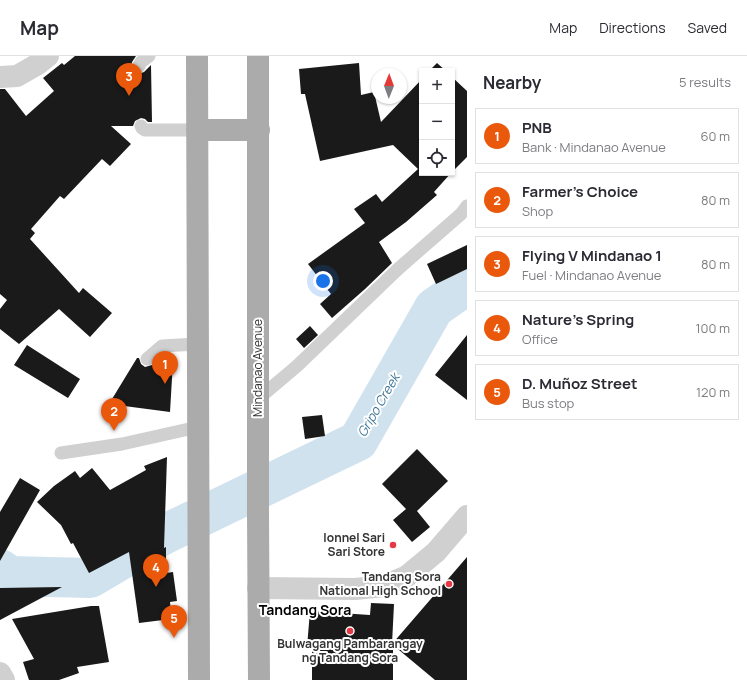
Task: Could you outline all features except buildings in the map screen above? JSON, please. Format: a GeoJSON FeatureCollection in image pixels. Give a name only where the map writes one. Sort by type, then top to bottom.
{"type":"FeatureCollection","features":[{"type":"Feature","properties":{"kind":"main road"},"geometry":{"type":"LineString","coordinates":[[197,56],[199,680]]}},
{"type":"Feature","properties":{"kind":"main road","name":"Mindanao Avenue"},"geometry":{"type":"LineString","coordinates":[[258,56],[259,680]]}},
{"type":"Feature","properties":{"kind":"main road"},"geometry":{"type":"LineString","coordinates":[[197,130],[259,130]]}},
{"type":"Feature","properties":{"kind":"street"},"geometry":{"type":"LineString","coordinates":[[0,77],[17,76],[38,64],[48,56]]}},
{"type":"Feature","properties":{"kind":"street"},"geometry":{"type":"LineString","coordinates":[[258,588],[355,589],[384,586],[407,576],[436,552],[467,516]]}},
{"type":"Feature","properties":{"kind":"street"},"geometry":{"type":"LineString","coordinates":[[0,673],[4,680]]}},
{"type":"Feature","properties":{"kind":"lane"},"geometry":{"type":"LineString","coordinates":[[140,66],[141,62],[149,56]]}},
{"type":"Feature","properties":{"kind":"lane"},"geometry":{"type":"LineString","coordinates":[[141,126],[145,130],[197,130]]}},
{"type":"Feature","properties":{"kind":"lane"},"geometry":{"type":"LineString","coordinates":[[258,400],[297,366],[398,268],[461,214],[467,206]]}},
{"type":"Feature","properties":{"kind":"lane"},"geometry":{"type":"LineString","coordinates":[[147,359],[162,346],[197,344]]}},
{"type":"Feature","properties":{"kind":"lane"},"geometry":{"type":"LineString","coordinates":[[61,453],[122,444],[198,427]]}},
{"type":"Feature","properties":{"kind":"waterway","name":"Gripo Creek"},"geometry":{"type":"LineString","coordinates":[[0,569],[10,576],[90,578],[163,535],[358,441],[434,308],[467,285]]}},
{"type":"Feature","properties":{"kind":"place","name":"Flying V Mindanao 1"},"geometry":{"type":"Point","coordinates":[129,96]}},
{"type":"Feature","properties":{"kind":"place","name":"PNB"},"geometry":{"type":"Point","coordinates":[165,384]}},
{"type":"Feature","properties":{"kind":"place","name":"Farmer's Choice"},"geometry":{"type":"Point","coordinates":[114,431]}},
{"type":"Feature","properties":{"kind":"place","name":"Ionnel Sari Sari Store"},"geometry":{"type":"Point","coordinates":[393,545]}},
{"type":"Feature","properties":{"kind":"place","name":"Tandang Sora National High School"},"geometry":{"type":"Point","coordinates":[449,584]}},
{"type":"Feature","properties":{"kind":"place","name":"Nature's Spring"},"geometry":{"type":"Point","coordinates":[156,587]}},
{"type":"Feature","properties":{"kind":"place","name":"Bulwagang Pambarangay ng Tandang Sora"},"geometry":{"type":"Point","coordinates":[350,631]}},
{"type":"Feature","properties":{"kind":"place","name":"D. Muñoz Street"},"geometry":{"type":"Point","coordinates":[174,638]}},
{"type":"Feature","properties":{"kind":"district","name":"Tandang Sora"},"geometry":{"type":"Point","coordinates":[305,610]}}]}
